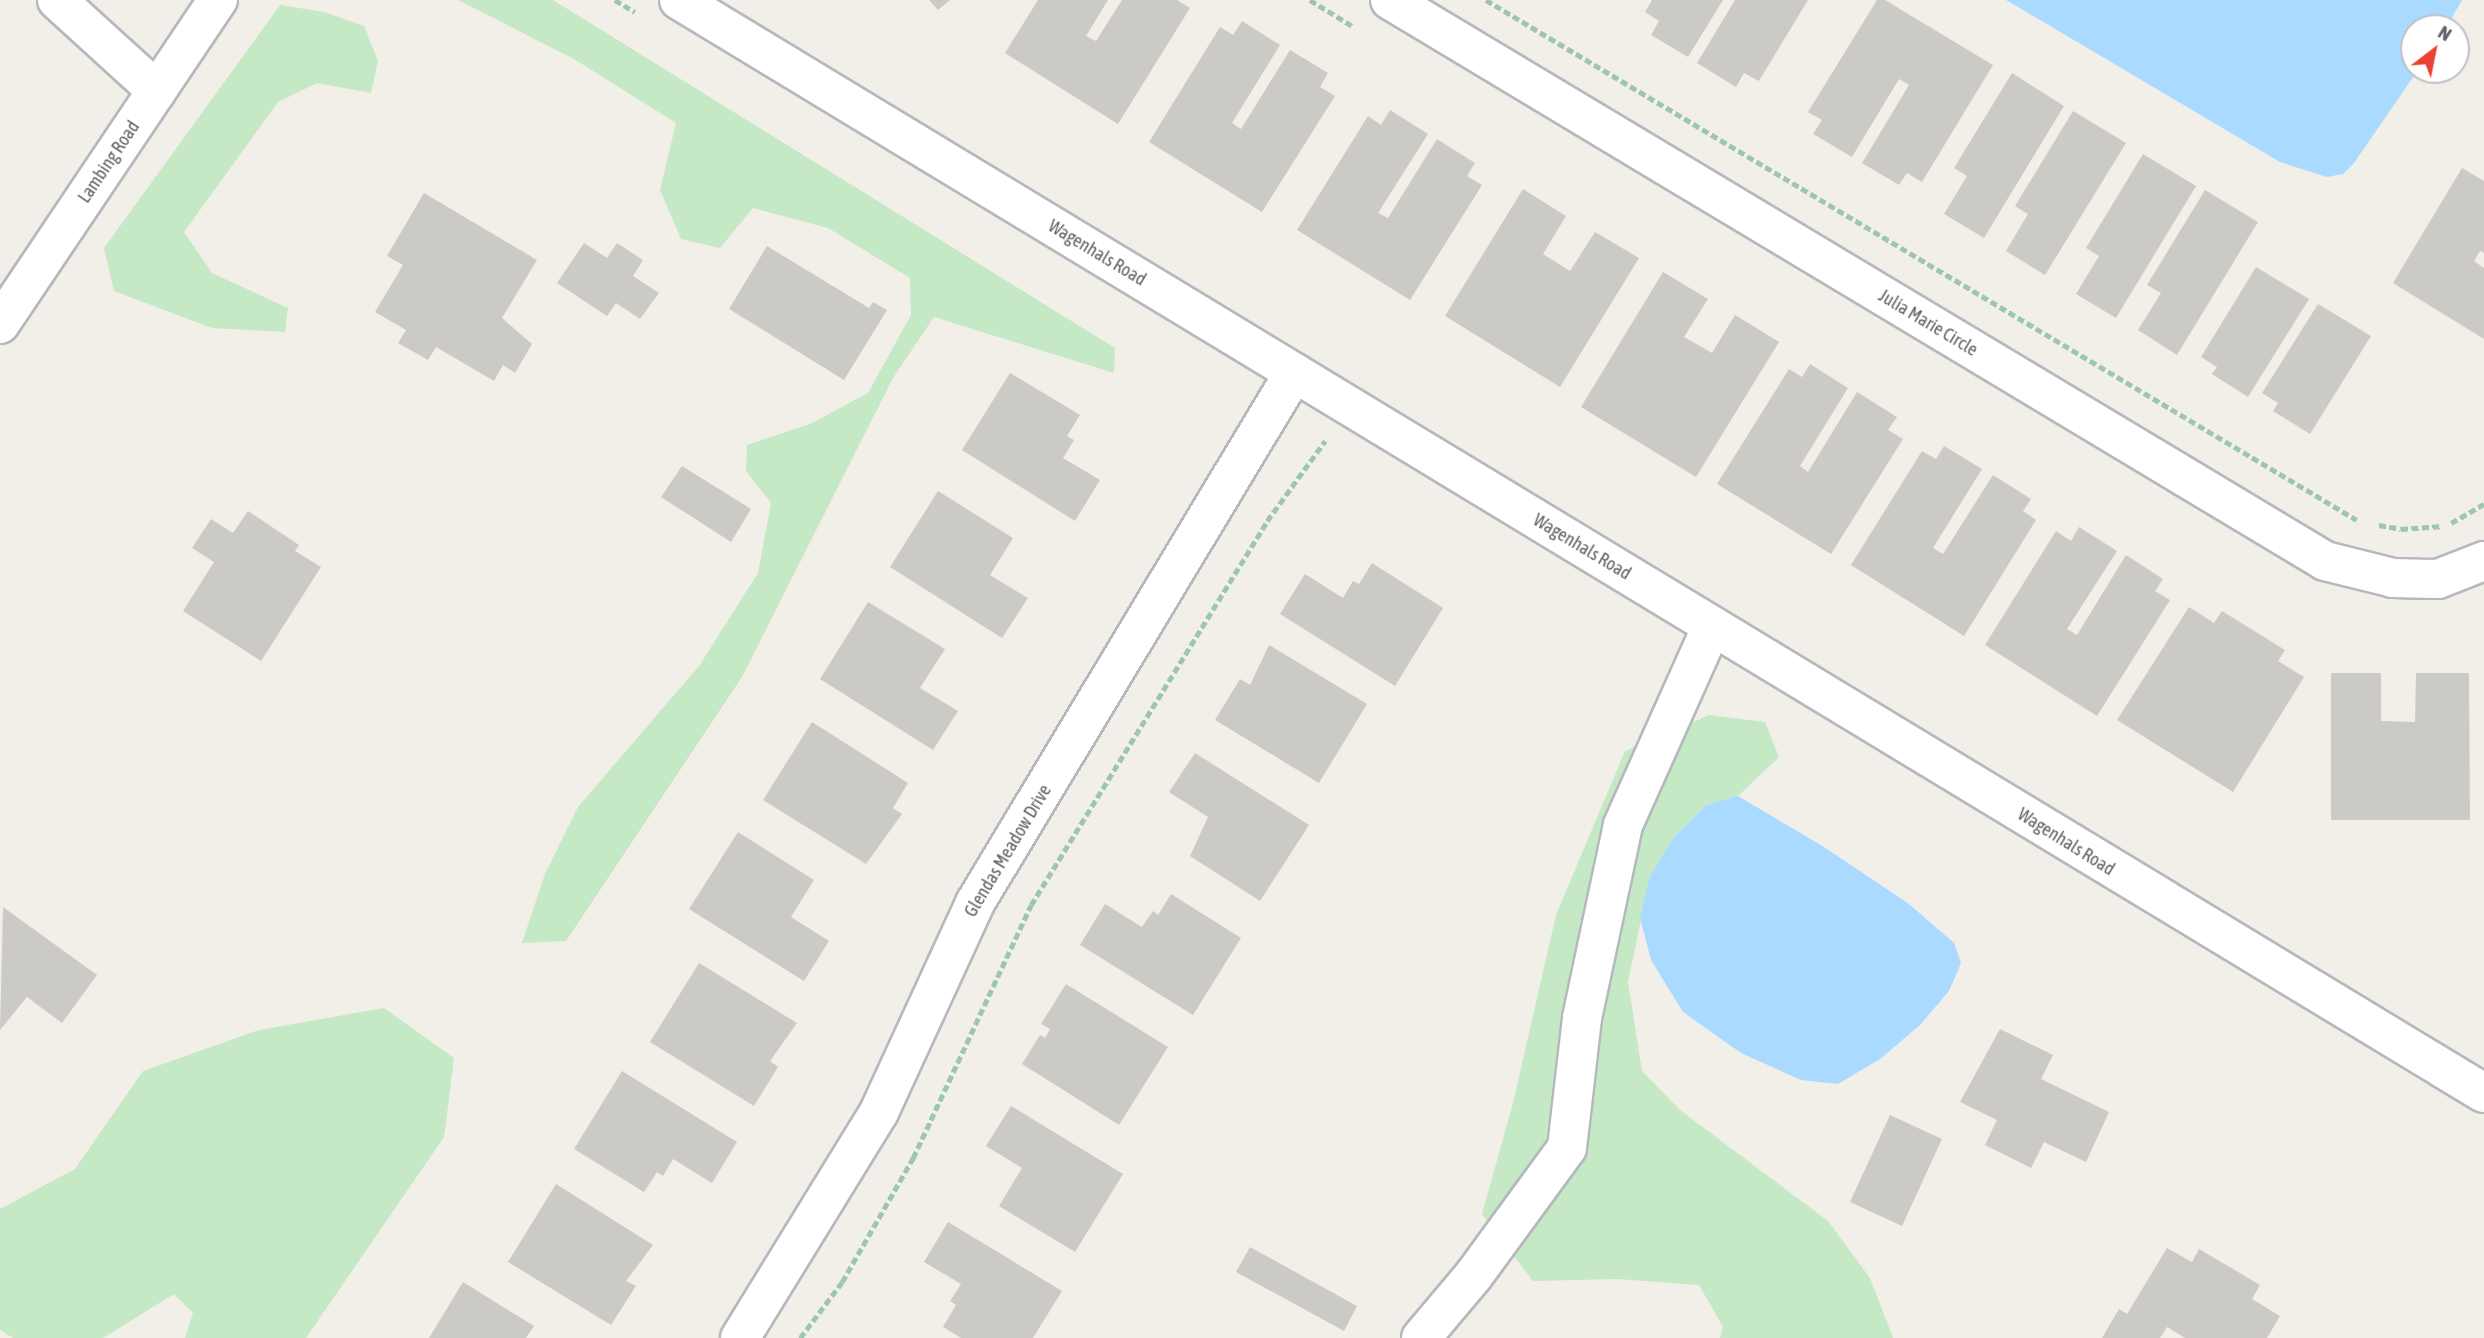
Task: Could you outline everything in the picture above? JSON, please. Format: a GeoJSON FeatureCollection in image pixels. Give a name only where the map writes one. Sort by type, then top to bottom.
{"type":"FeatureCollection","features":[{"type":"Feature","properties":{"kind":"street"},"geometry":{"type":"LineString","coordinates":[[57,0],[157,91]]}},
{"type":"Feature","properties":{"kind":"street","name":"Lambing Road"},"geometry":{"type":"LineString","coordinates":[[0,324],[218,0]]}},
{"type":"Feature","properties":{"kind":"street","name":"Wagenhals Road"},"geometry":{"type":"LineString","coordinates":[[680,0],[2484,1093]]}},
{"type":"Feature","properties":{"kind":"street","name":"Julia Marie Circle"},"geometry":{"type":"LineString","coordinates":[[1390,0],[2325,561],[2393,579],[2438,579],[2484,561]]}},
{"type":"Feature","properties":{"kind":"street","name":"Glendas Meadow Drive"},"geometry":{"type":"LineString","coordinates":[[740,1338],[878,1112],[975,904],[1294,373]]}},
{"type":"Feature","properties":{"kind":"street"},"geometry":{"type":"LineString","coordinates":[[1421,1338],[1474,1275],[1567,1149],[1582,1018],[1623,825],[1712,626]]}},
{"type":"Feature","properties":{"kind":"path"},"geometry":{"type":"LineString","coordinates":[[1486,0],[2359,522],[2428,529],[2448,525],[2484,504]]}},
{"type":"Feature","properties":{"kind":"path"},"geometry":{"type":"LineString","coordinates":[[800,1338],[842,1282],[913,1158],[1031,905],[1267,521],[1329,435]]}},
{"type":"Feature","properties":{"kind":"green space"},"geometry":{"type":"Polygon","coordinates":[[[458,0],[553,0],[1115,348],[1114,373],[934,317],[893,378],[742,677],[566,941],[522,943],[545,874],[578,807],[699,666],[758,573],[771,503],[746,471],[747,445],[810,424],[868,393],[911,315],[910,278],[828,228],[753,208],[720,248],[681,239],[660,190],[676,123],[574,59],[458,0]]]}},
{"type":"Feature","properties":{"kind":"green space"},"geometry":{"type":"Polygon","coordinates":[[[280,5],[324,12],[364,26],[378,61],[371,93],[317,83],[278,102],[184,232],[212,273],[288,308],[285,332],[212,328],[114,291],[104,248],[280,5]]]}},
{"type":"Feature","properties":{"kind":"green space"},"geometry":{"type":"Polygon","coordinates":[[[1709,715],[1765,722],[1779,757],[1738,796],[1706,805],[1674,837],[1650,876],[1628,982],[1642,1071],[1680,1110],[1828,1221],[1870,1278],[1893,1338],[1720,1338],[1723,1327],[1699,1285],[1618,1279],[1533,1281],[1482,1214],[1513,1103],[1556,915],[1625,751],[1709,715]]]}},
{"type":"Feature","properties":{"kind":"green space"},"geometry":{"type":"Polygon","coordinates":[[[384,1008],[454,1058],[444,1137],[306,1338],[185,1338],[193,1313],[174,1294],[103,1338],[13,1338],[0,1330],[0,1209],[75,1169],[143,1071],[259,1030],[384,1008]]]}},
{"type":"Feature","properties":{"kind":"water"},"geometry":{"type":"Polygon","coordinates":[[[2006,0],[2462,0],[2454,14],[2400,14],[2400,84],[2408,84],[2354,163],[2343,174],[2327,177],[2280,162],[2006,0]]]}},
{"type":"Feature","properties":{"kind":"water"},"geometry":{"type":"Polygon","coordinates":[[[1738,796],[1824,847],[1909,904],[1954,943],[1961,963],[1949,991],[1920,1025],[1880,1059],[1838,1084],[1801,1080],[1741,1053],[1683,1012],[1651,960],[1640,918],[1650,876],[1674,837],[1706,805],[1738,796]]]}},
{"type":"Feature","properties":{"kind":"building"},"geometry":{"type":"Polygon","coordinates":[[[929,0],[950,0],[938,10],[929,0]]]}},
{"type":"Feature","properties":{"kind":"building"},"geometry":{"type":"Polygon","coordinates":[[[1038,0],[1108,0],[1086,36],[1096,41],[1122,0],[1177,0],[1190,8],[1118,124],[1005,53],[1038,0]]]}},
{"type":"Feature","properties":{"kind":"building"},"geometry":{"type":"Polygon","coordinates":[[[1652,0],[1723,0],[1688,57],[1651,35],[1659,21],[1645,12],[1652,0]]]}},
{"type":"Feature","properties":{"kind":"building"},"geometry":{"type":"Polygon","coordinates":[[[1735,0],[1808,0],[1759,81],[1744,73],[1736,87],[1697,63],[1735,0]]]}},
{"type":"Feature","properties":{"kind":"building"},"geometry":{"type":"Polygon","coordinates":[[[1877,0],[1885,0],[1993,65],[1922,182],[1907,173],[1899,185],[1862,163],[1909,85],[1899,79],[1852,157],[1813,134],[1822,120],[1808,112],[1877,0]]]}},
{"type":"Feature","properties":{"kind":"building"},"geometry":{"type":"Polygon","coordinates":[[[1242,21],[1280,45],[1232,123],[1241,129],[1290,50],[1328,73],[1320,87],[1335,96],[1262,212],[1149,142],[1220,27],[1233,35],[1242,21]]]}},
{"type":"Feature","properties":{"kind":"building"},"geometry":{"type":"Polygon","coordinates":[[[2012,73],[2064,106],[1984,238],[1944,214],[1967,176],[1954,168],[2012,73]]]}},
{"type":"Feature","properties":{"kind":"building"},"geometry":{"type":"Polygon","coordinates":[[[1390,110],[1428,134],[1378,213],[1388,218],[1437,139],[1475,163],[1467,176],[1482,185],[1410,300],[1297,230],[1368,116],[1381,125],[1390,110]]]}},
{"type":"Feature","properties":{"kind":"building"},"geometry":{"type":"Polygon","coordinates":[[[2073,111],[2126,143],[2045,275],[2006,251],[2028,214],[2015,206],[2073,111]]]}},
{"type":"Feature","properties":{"kind":"building"},"geometry":{"type":"Polygon","coordinates":[[[2143,154],[2196,186],[2116,318],[2076,294],[2099,256],[2086,248],[2143,154]]]}},
{"type":"Feature","properties":{"kind":"building"},"geometry":{"type":"Polygon","coordinates":[[[2462,168],[2484,181],[2484,253],[2480,251],[2474,261],[2484,268],[2484,339],[2393,283],[2462,168]]]}},
{"type":"Feature","properties":{"kind":"building"},"geometry":{"type":"Polygon","coordinates":[[[1523,189],[1566,216],[1543,254],[1570,271],[1595,232],[1639,258],[1560,387],[1445,316],[1523,189]]]}},
{"type":"Feature","properties":{"kind":"building"},"geometry":{"type":"Polygon","coordinates":[[[2205,190],[2258,222],[2177,355],[2138,330],[2161,293],[2147,285],[2205,190]]]}},
{"type":"Feature","properties":{"kind":"building"},"geometry":{"type":"Polygon","coordinates":[[[424,193],[537,260],[502,318],[532,344],[515,373],[503,365],[494,381],[436,347],[428,360],[398,343],[406,330],[375,312],[403,265],[387,256],[424,193]]]}},
{"type":"Feature","properties":{"kind":"building"},"geometry":{"type":"Polygon","coordinates":[[[584,243],[607,258],[617,243],[643,260],[633,276],[659,293],[640,319],[616,303],[607,316],[557,283],[584,243]]]}},
{"type":"Feature","properties":{"kind":"building"},"geometry":{"type":"Polygon","coordinates":[[[767,246],[869,308],[873,302],[887,310],[844,380],[729,309],[767,246]]]}},
{"type":"Feature","properties":{"kind":"building"},"geometry":{"type":"Polygon","coordinates":[[[2256,267],[2309,299],[2248,397],[2212,374],[2217,367],[2201,357],[2256,267]]]}},
{"type":"Feature","properties":{"kind":"building"},"geometry":{"type":"Polygon","coordinates":[[[1663,272],[1708,299],[1684,337],[1712,353],[1735,315],[1779,342],[1696,477],[1581,407],[1663,272]]]}},
{"type":"Feature","properties":{"kind":"building"},"geometry":{"type":"Polygon","coordinates":[[[2318,304],[2371,336],[2310,434],[2273,411],[2278,403],[2262,393],[2318,304]]]}},
{"type":"Feature","properties":{"kind":"building"},"geometry":{"type":"Polygon","coordinates":[[[1810,364],[1848,388],[1800,466],[1808,472],[1857,392],[1897,417],[1888,430],[1903,439],[1831,554],[1717,484],[1789,369],[1802,377],[1810,364]]]}},
{"type":"Feature","properties":{"kind":"building"},"geometry":{"type":"Polygon","coordinates":[[[1010,373],[1080,415],[1067,436],[1074,440],[1063,458],[1100,480],[1075,521],[962,450],[1010,373]]]}},
{"type":"Feature","properties":{"kind":"building"},"geometry":{"type":"Polygon","coordinates":[[[1944,446],[1982,469],[1933,548],[1943,554],[1993,475],[2031,499],[2023,511],[2036,520],[1964,636],[1851,565],[1922,451],[1936,459],[1944,446]]]}},
{"type":"Feature","properties":{"kind":"building"},"geometry":{"type":"Polygon","coordinates":[[[682,466],[751,509],[731,542],[661,497],[682,466]]]}},
{"type":"Feature","properties":{"kind":"building"},"geometry":{"type":"Polygon","coordinates":[[[938,491],[1013,538],[990,575],[1028,598],[1002,638],[890,567],[938,491]]]}},
{"type":"Feature","properties":{"kind":"building"},"geometry":{"type":"Polygon","coordinates":[[[248,511],[299,545],[295,551],[321,567],[261,661],[183,611],[214,562],[192,548],[211,519],[233,533],[248,511]]]}},
{"type":"Feature","properties":{"kind":"building"},"geometry":{"type":"Polygon","coordinates":[[[2079,527],[2117,551],[2067,629],[2077,635],[2126,555],[2163,579],[2155,591],[2170,600],[2097,716],[1985,645],[2056,531],[2071,541],[2079,527]]]}},
{"type":"Feature","properties":{"kind":"building"},"geometry":{"type":"Polygon","coordinates":[[[1372,563],[1443,608],[1395,686],[1280,614],[1305,574],[1343,598],[1353,581],[1359,584],[1372,563]]]}},
{"type":"Feature","properties":{"kind":"building"},"geometry":{"type":"Polygon","coordinates":[[[868,602],[945,649],[920,688],[958,711],[933,750],[820,679],[868,602]]]}},
{"type":"Feature","properties":{"kind":"building"},"geometry":{"type":"Polygon","coordinates":[[[2189,607],[2214,623],[2222,611],[2285,650],[2278,661],[2304,677],[2233,792],[2117,720],[2189,607]]]}},
{"type":"Feature","properties":{"kind":"building"},"geometry":{"type":"Polygon","coordinates":[[[1269,645],[1367,704],[1319,783],[1215,720],[1240,679],[1250,685],[1269,645]]]}},
{"type":"Feature","properties":{"kind":"building"},"geometry":{"type":"Polygon","coordinates":[[[2331,673],[2381,673],[2381,721],[2415,722],[2416,673],[2469,673],[2470,820],[2331,820],[2331,673]]]}},
{"type":"Feature","properties":{"kind":"building"},"geometry":{"type":"Polygon","coordinates":[[[812,722],[908,783],[893,808],[902,814],[866,864],[763,800],[812,722]]]}},
{"type":"Feature","properties":{"kind":"building"},"geometry":{"type":"Polygon","coordinates":[[[1195,753],[1309,825],[1260,901],[1190,856],[1208,817],[1169,792],[1195,753]]]}},
{"type":"Feature","properties":{"kind":"building"},"geometry":{"type":"Polygon","coordinates":[[[738,832],[814,880],[791,917],[829,941],[804,981],[689,909],[738,832]]]}},
{"type":"Feature","properties":{"kind":"building"},"geometry":{"type":"Polygon","coordinates":[[[1171,894],[1241,938],[1193,1015],[1080,945],[1105,904],[1142,927],[1153,911],[1158,915],[1171,894]]]}},
{"type":"Feature","properties":{"kind":"building"},"geometry":{"type":"Polygon","coordinates":[[[3,907],[97,975],[62,1023],[27,997],[0,1030],[3,907]]]}},
{"type":"Feature","properties":{"kind":"building"},"geometry":{"type":"Polygon","coordinates":[[[699,963],[797,1023],[770,1061],[778,1067],[754,1106],[650,1042],[699,963]]]}},
{"type":"Feature","properties":{"kind":"building"},"geometry":{"type":"Polygon","coordinates":[[[1066,984],[1168,1047],[1119,1125],[1022,1064],[1040,1035],[1045,1038],[1050,1029],[1041,1024],[1066,984]]]}},
{"type":"Feature","properties":{"kind":"building"},"geometry":{"type":"Polygon","coordinates":[[[2000,1029],[2053,1055],[2041,1079],[2109,1112],[2086,1162],[2044,1142],[2031,1168],[1985,1145],[1997,1120],[1960,1102],[2000,1029]]]}},
{"type":"Feature","properties":{"kind":"building"},"geometry":{"type":"Polygon","coordinates":[[[622,1071],[737,1142],[712,1183],[673,1159],[663,1176],[657,1172],[644,1192],[574,1149],[622,1071]]]}},
{"type":"Feature","properties":{"kind":"building"},"geometry":{"type":"Polygon","coordinates":[[[1011,1106],[1123,1174],[1075,1252],[999,1206],[1022,1168],[986,1146],[1011,1106]]]}},
{"type":"Feature","properties":{"kind":"building"},"geometry":{"type":"Polygon","coordinates":[[[1890,1115],[1942,1139],[1902,1226],[1850,1202],[1890,1115]]]}},
{"type":"Feature","properties":{"kind":"building"},"geometry":{"type":"Polygon","coordinates":[[[556,1184],[653,1245],[626,1281],[636,1286],[611,1325],[508,1262],[556,1184]]]}},
{"type":"Feature","properties":{"kind":"building"},"geometry":{"type":"Polygon","coordinates":[[[948,1222],[1062,1291],[1033,1338],[961,1338],[943,1327],[956,1305],[950,1301],[961,1284],[924,1262],[948,1222]]]}},
{"type":"Feature","properties":{"kind":"building"},"geometry":{"type":"Polygon","coordinates":[[[1250,1247],[1357,1306],[1344,1331],[1236,1272],[1250,1247]]]}},
{"type":"Feature","properties":{"kind":"building"},"geometry":{"type":"Polygon","coordinates":[[[2167,1248],[2192,1262],[2199,1249],[2260,1285],[2252,1299],[2280,1316],[2267,1338],[2185,1338],[2167,1327],[2160,1338],[2102,1338],[2119,1309],[2127,1314],[2167,1248]]]}},
{"type":"Feature","properties":{"kind":"building"},"geometry":{"type":"Polygon","coordinates":[[[463,1282],[534,1326],[526,1338],[429,1338],[463,1282]]]}}]}
